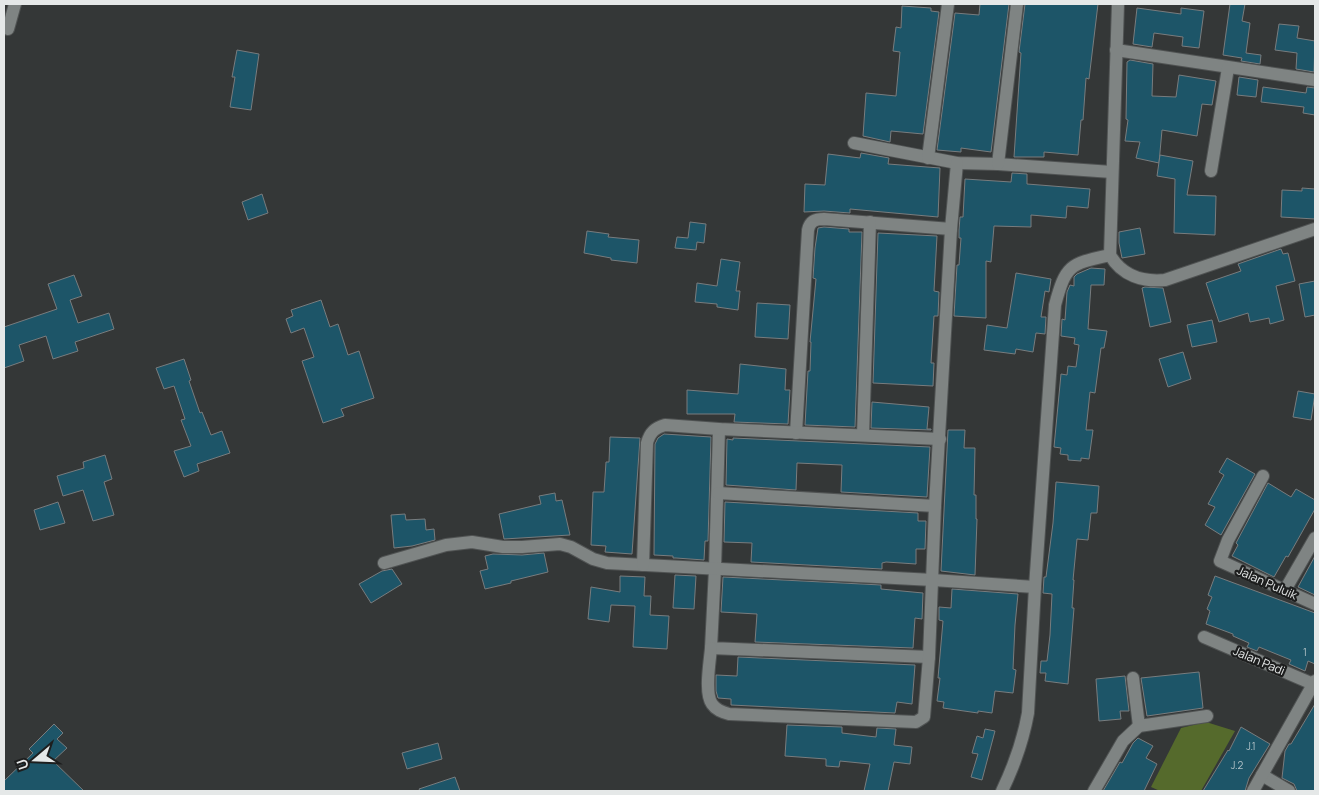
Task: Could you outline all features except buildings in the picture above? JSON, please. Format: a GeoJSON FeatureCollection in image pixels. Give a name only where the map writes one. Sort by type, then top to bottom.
{"type":"FeatureCollection","features":[{"type":"Feature","properties":{"kind":"street"},"geometry":{"type":"LineString","coordinates":[[8,29],[15,4]]}},
{"type":"Feature","properties":{"kind":"street"},"geometry":{"type":"LineString","coordinates":[[928,158],[948,4]]}},
{"type":"Feature","properties":{"kind":"street"},"geometry":{"type":"LineString","coordinates":[[998,164],[1017,4]]}},
{"type":"Feature","properties":{"kind":"street"},"geometry":{"type":"LineString","coordinates":[[1118,4],[1110,255],[1115,265],[1128,274],[1140,278],[1165,280],[1315,230]]}},
{"type":"Feature","properties":{"kind":"street"},"geometry":{"type":"LineString","coordinates":[[1116,50],[1315,80]]}},
{"type":"Feature","properties":{"kind":"street"},"geometry":{"type":"LineString","coordinates":[[1211,172],[1228,68]]}},
{"type":"Feature","properties":{"kind":"street"},"geometry":{"type":"LineString","coordinates":[[854,143],[957,163],[1112,172]]}},
{"type":"Feature","properties":{"kind":"street"},"geometry":{"type":"LineString","coordinates":[[720,430],[716,569],[709,699],[718,710],[729,714],[916,722],[921,720],[925,713],[929,657],[935,506],[951,229],[957,163]]}},
{"type":"Feature","properties":{"kind":"street"},"geometry":{"type":"LineString","coordinates":[[796,432],[808,230],[810,223],[817,219],[951,229]]}},
{"type":"Feature","properties":{"kind":"street"},"geometry":{"type":"LineString","coordinates":[[863,435],[870,222]]}},
{"type":"Feature","properties":{"kind":"street"},"geometry":{"type":"LineString","coordinates":[[1002,791],[1017,757],[1025,732],[1028,713],[1053,320],[1056,305],[1061,283],[1070,269],[1080,261],[1110,255]]}},
{"type":"Feature","properties":{"kind":"street"},"geometry":{"type":"LineString","coordinates":[[642,565],[647,443],[649,435],[657,427],[940,439]]}},
{"type":"Feature","properties":{"kind":"street","name":"Jalan Puluik"},"geometry":{"type":"LineString","coordinates":[[1263,476],[1228,540],[1220,561],[1315,604]]}},
{"type":"Feature","properties":{"kind":"street"},"geometry":{"type":"LineString","coordinates":[[718,493],[935,506]]}},
{"type":"Feature","properties":{"kind":"street"},"geometry":{"type":"LineString","coordinates":[[1285,590],[1315,538]]}},
{"type":"Feature","properties":{"kind":"street"},"geometry":{"type":"LineString","coordinates":[[384,562],[446,546],[472,542],[503,547],[560,544],[571,547],[607,564],[933,580],[1035,587]]}},
{"type":"Feature","properties":{"kind":"street","name":"Jalan Padi"},"geometry":{"type":"LineString","coordinates":[[1204,637],[1314,683]]}},
{"type":"Feature","properties":{"kind":"street"},"geometry":{"type":"LineString","coordinates":[[711,648],[929,657]]}},
{"type":"Feature","properties":{"kind":"street"},"geometry":{"type":"LineString","coordinates":[[1133,678],[1139,726]]}},
{"type":"Feature","properties":{"kind":"street"},"geometry":{"type":"LineString","coordinates":[[1253,791],[1314,683]]}},
{"type":"Feature","properties":{"kind":"street"},"geometry":{"type":"LineString","coordinates":[[1094,791],[1123,741],[1139,726],[1207,716]]}},
{"type":"Feature","properties":{"kind":"street"},"geometry":{"type":"LineString","coordinates":[[1262,776],[1289,791]]}},
{"type":"Feature","properties":{"kind":"green space"},"geometry":{"type":"Polygon","coordinates":[[[1206,722],[1235,731],[1201,791],[1160,791],[1151,787],[1181,728],[1206,722]]]}}]}
